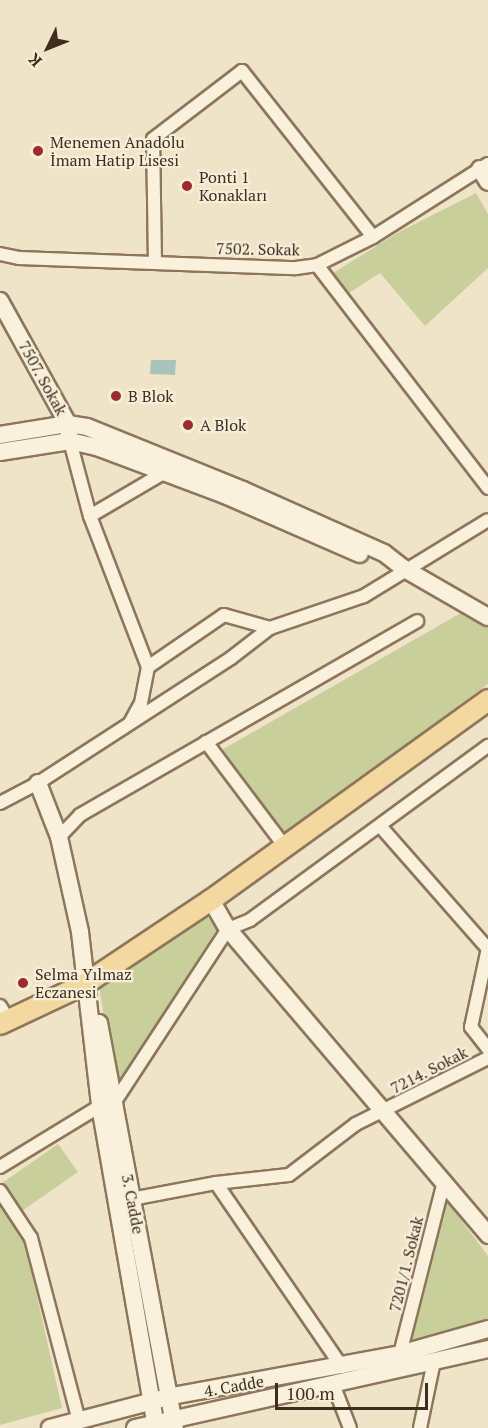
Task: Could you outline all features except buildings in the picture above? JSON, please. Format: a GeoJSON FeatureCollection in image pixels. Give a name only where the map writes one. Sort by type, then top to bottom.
{"type":"FeatureCollection","features":[{"type":"Feature","properties":{"kind":"main road"},"geometry":{"type":"LineString","coordinates":[[3,1016],[85,984],[212,900],[488,700]]}},
{"type":"Feature","properties":{"kind":"street"},"geometry":{"type":"LineString","coordinates":[[155,263],[153,139],[242,71],[373,237]]}},
{"type":"Feature","properties":{"kind":"street","name":"7502. Sokak"},"geometry":{"type":"LineString","coordinates":[[0,254],[19,258],[296,268],[316,265],[373,237],[485,172]]}},
{"type":"Feature","properties":{"kind":"street"},"geometry":{"type":"LineString","coordinates":[[316,265],[488,488]]}},
{"type":"Feature","properties":{"kind":"street","name":"7507. Sokak"},"geometry":{"type":"LineString","coordinates":[[0,301],[68,424]]}},
{"type":"Feature","properties":{"kind":"street"},"geometry":{"type":"LineString","coordinates":[[68,424],[70,441],[90,516],[148,667],[141,703],[130,722]]}},
{"type":"Feature","properties":{"kind":"street"},"geometry":{"type":"LineString","coordinates":[[0,435],[68,424],[87,427],[243,490],[384,553],[404,568],[488,617]]}},
{"type":"Feature","properties":{"kind":"street"},"geometry":{"type":"LineString","coordinates":[[0,452],[70,441],[165,472],[380,563],[404,568]]}},
{"type":"Feature","properties":{"kind":"street"},"geometry":{"type":"LineString","coordinates":[[90,516],[165,472]]}},
{"type":"Feature","properties":{"kind":"street"},"geometry":{"type":"LineString","coordinates":[[0,803],[38,783],[270,628],[364,596],[404,568],[488,520]]}},
{"type":"Feature","properties":{"kind":"street"},"geometry":{"type":"LineString","coordinates":[[148,667],[224,615],[270,628]]}},
{"type":"Feature","properties":{"kind":"street"},"geometry":{"type":"LineString","coordinates":[[59,837],[80,815],[417,621]]}},
{"type":"Feature","properties":{"kind":"street"},"geometry":{"type":"LineString","coordinates":[[206,742],[285,847]]}},
{"type":"Feature","properties":{"kind":"street"},"geometry":{"type":"LineString","coordinates":[[0,1167],[107,1104],[228,929],[250,920],[381,827],[488,746]]}},
{"type":"Feature","properties":{"kind":"street","name":"3. Cadde"},"geometry":{"type":"LineString","coordinates":[[38,783],[59,837],[80,932],[85,984],[125,1200],[174,1424]]}},
{"type":"Feature","properties":{"kind":"street"},"geometry":{"type":"LineString","coordinates":[[381,827],[488,948],[471,1027],[488,1049]]}},
{"type":"Feature","properties":{"kind":"street"},"geometry":{"type":"LineString","coordinates":[[212,900],[228,929],[488,1234]]}},
{"type":"Feature","properties":{"kind":"street","name":"7214. Sokak"},"geometry":{"type":"LineString","coordinates":[[125,1200],[216,1183],[289,1175],[356,1124],[488,1058]]}},
{"type":"Feature","properties":{"kind":"street","name":"7201/1. Sokak"},"geometry":{"type":"LineString","coordinates":[[400,1354],[444,1181]]}},
{"type":"Feature","properties":{"kind":"street"},"geometry":{"type":"LineString","coordinates":[[216,1183],[342,1367]]}},
{"type":"Feature","properties":{"kind":"street"},"geometry":{"type":"LineString","coordinates":[[0,1191],[31,1238],[79,1421]]}},
{"type":"Feature","properties":{"kind":"street","name":"3. Cadde"},"geometry":{"type":"LineString","coordinates":[[125,1200],[156,1425]]}},
{"type":"Feature","properties":{"kind":"street","name":"4. Cadde"},"geometry":{"type":"LineString","coordinates":[[50,1428],[169,1397],[342,1367],[400,1354],[488,1329]]}},
{"type":"Feature","properties":{"kind":"street","name":"4. Cadde"},"geometry":{"type":"LineString","coordinates":[[135,1428],[174,1424],[333,1384],[488,1349]]}},
{"type":"Feature","properties":{"kind":"street"},"geometry":{"type":"LineString","coordinates":[[420,1428],[434,1361]]}},
{"type":"Feature","properties":{"kind":"street"},"geometry":{"type":"LineString","coordinates":[[333,1384],[350,1428]]}},
{"type":"Feature","properties":{"kind":"green space"},"geometry":{"type":"Polygon","coordinates":[[[476,193],[488,214],[488,268],[425,326],[380,273],[349,293],[333,273],[399,232],[476,193]]]}},
{"type":"Feature","properties":{"kind":"green space"},"geometry":{"type":"Polygon","coordinates":[[[466,610],[488,627],[488,684],[285,833],[220,751],[466,610]]]}},
{"type":"Feature","properties":{"kind":"green space"},"geometry":{"type":"Polygon","coordinates":[[[204,913],[217,929],[116,1086],[99,987],[204,913]]]}},
{"type":"Feature","properties":{"kind":"green space"},"geometry":{"type":"Polygon","coordinates":[[[58,1144],[78,1172],[22,1211],[2,1183],[58,1144]]]}},
{"type":"Feature","properties":{"kind":"green space"},"geometry":{"type":"Polygon","coordinates":[[[445,1198],[488,1256],[488,1325],[420,1343],[411,1337],[445,1198]]]}},
{"type":"Feature","properties":{"kind":"green space"},"geometry":{"type":"Polygon","coordinates":[[[0,1206],[24,1238],[62,1408],[0,1425],[0,1206]]]}},
{"type":"Feature","properties":{"kind":"water"},"geometry":{"type":"Polygon","coordinates":[[[151,360],[176,360],[175,375],[150,374],[151,360]]]}},
{"type":"Feature","properties":{"kind":"place","name":"Menemen Anadolu İmam Hatip Lisesi"},"geometry":{"type":"Point","coordinates":[38,151]}},
{"type":"Feature","properties":{"kind":"place","name":"Ponti 1 Konakları"},"geometry":{"type":"Point","coordinates":[187,186]}},
{"type":"Feature","properties":{"kind":"place","name":"B Blok"},"geometry":{"type":"Point","coordinates":[116,396]}},
{"type":"Feature","properties":{"kind":"place","name":"A Blok"},"geometry":{"type":"Point","coordinates":[188,425]}},
{"type":"Feature","properties":{"kind":"place","name":"Selma Yılmaz Eczanesi"},"geometry":{"type":"Point","coordinates":[23,983]}}]}
